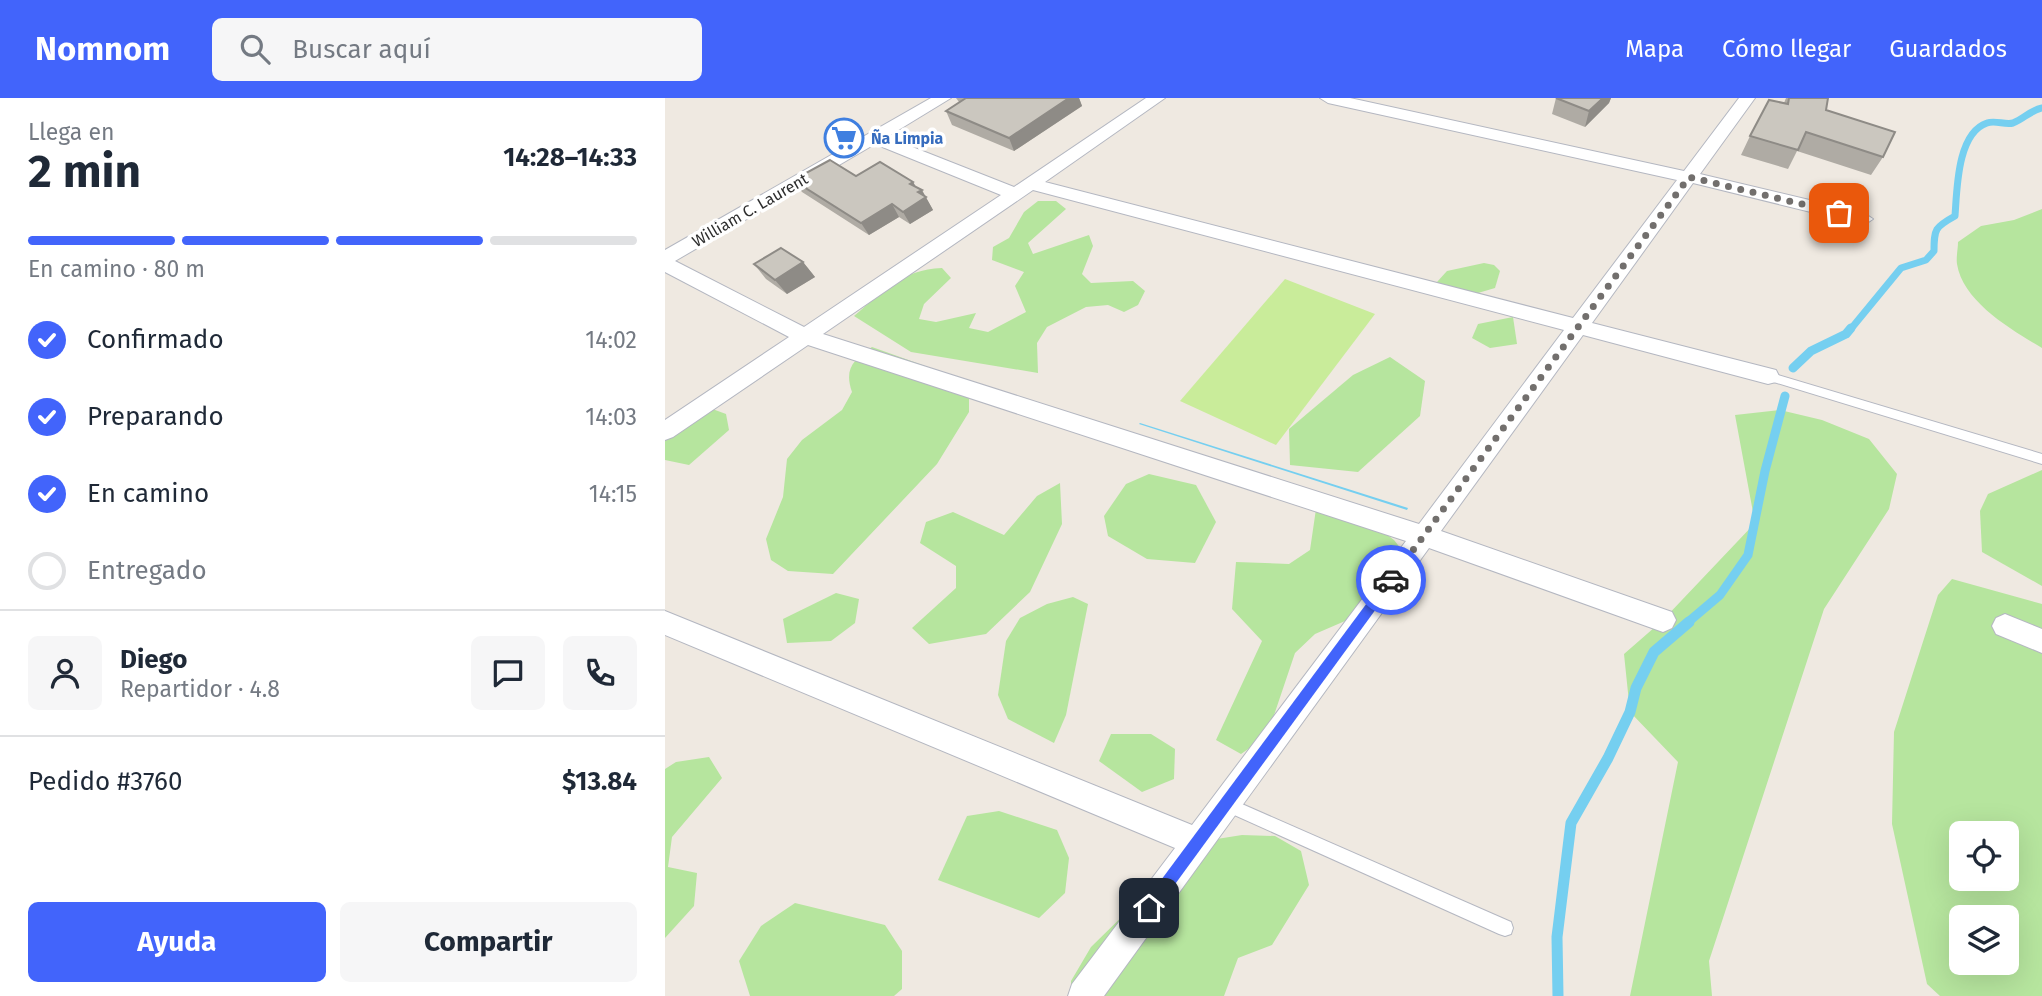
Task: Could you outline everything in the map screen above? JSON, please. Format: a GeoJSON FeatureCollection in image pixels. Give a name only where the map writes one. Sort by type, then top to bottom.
{"type":"FeatureCollection","features":[{"type":"Feature","properties":{"kind":"street","name":"William C. Laurent"},"geometry":{"type":"LineString","coordinates":[[665,258],[943,98]]}},
{"type":"Feature","properties":{"kind":"street"},"geometry":{"type":"LineString","coordinates":[[665,431],[1157,98]]}},
{"type":"Feature","properties":{"kind":"street"},"geometry":{"type":"LineString","coordinates":[[1328,98],[1689,177],[1864,219]]}},
{"type":"Feature","properties":{"kind":"street"},"geometry":{"type":"LineString","coordinates":[[1084,996],[1747,98]]}},
{"type":"Feature","properties":{"kind":"street"},"geometry":{"type":"LineString","coordinates":[[874,138],[1023,189],[1768,376]]}},
{"type":"Feature","properties":{"kind":"street"},"geometry":{"type":"LineString","coordinates":[[665,264],[805,336],[1424,536],[1663,620]]}},
{"type":"Feature","properties":{"kind":"street"},"geometry":{"type":"LineString","coordinates":[[665,623],[1198,842]]}},
{"type":"Feature","properties":{"kind":"street"},"geometry":{"type":"LineString","coordinates":[[2005,626],[2042,641]]}},
{"type":"Feature","properties":{"kind":"lane"},"geometry":{"type":"LineString","coordinates":[[1768,376],[2042,459]]}},
{"type":"Feature","properties":{"kind":"lane"},"geometry":{"type":"LineString","coordinates":[[1226,804],[1505,928]]}},
{"type":"Feature","properties":{"kind":"green space"},"geometry":{"type":"Polygon","coordinates":[[[1038,201],[1056,201],[1066,209],[1028,243],[1033,254],[1089,235],[1093,246],[1082,274],[1091,283],[1133,281],[1145,291],[1138,305],[1124,312],[1108,305],[1086,307],[1047,327],[1037,343],[1038,373],[911,352],[854,316],[904,277],[942,268],[951,278],[924,304],[919,319],[936,322],[976,313],[969,328],[988,332],[1026,312],[1015,286],[1024,272],[992,260],[993,247],[1009,238],[1024,212],[1038,201]]]}},
{"type":"Feature","properties":{"kind":"green space"},"geometry":{"type":"Polygon","coordinates":[[[2042,209],[2042,348],[2004,324],[1979,303],[1961,278],[1957,259],[1958,242],[1981,226],[2014,220],[2042,209]]]}},
{"type":"Feature","properties":{"kind":"green space"},"geometry":{"type":"Polygon","coordinates":[[[1484,263],[1494,265],[1500,271],[1495,288],[1461,298],[1437,282],[1447,271],[1484,263]]]}},
{"type":"Feature","properties":{"kind":"green space"},"geometry":{"type":"Polygon","coordinates":[[[1285,279],[1375,314],[1276,445],[1180,401],[1285,279]]]}},
{"type":"Feature","properties":{"kind":"green space"},"geometry":{"type":"Polygon","coordinates":[[[1513,317],[1517,344],[1490,348],[1472,338],[1478,324],[1513,317]]]}},
{"type":"Feature","properties":{"kind":"green space"},"geometry":{"type":"Polygon","coordinates":[[[872,347],[942,372],[969,393],[969,412],[937,464],[833,574],[788,571],[771,560],[766,539],[783,497],[787,459],[802,440],[842,410],[852,392],[849,377],[852,366],[872,347]]]}},
{"type":"Feature","properties":{"kind":"green space"},"geometry":{"type":"Polygon","coordinates":[[[1390,357],[1425,381],[1420,416],[1358,472],[1290,465],[1289,429],[1353,375],[1390,357]]]}},
{"type":"Feature","properties":{"kind":"green space"},"geometry":{"type":"Polygon","coordinates":[[[707,407],[726,414],[729,430],[689,465],[665,460],[665,434],[707,407]]]}},
{"type":"Feature","properties":{"kind":"green space"},"geometry":{"type":"Polygon","coordinates":[[[1780,410],[1822,420],[1869,439],[1897,474],[1889,509],[1824,609],[1709,961],[1712,996],[1630,996],[1678,762],[1630,712],[1624,654],[1663,620],[1755,523],[1735,415],[1780,410]]]}},
{"type":"Feature","properties":{"kind":"green space"},"geometry":{"type":"Polygon","coordinates":[[[2042,470],[2042,586],[1982,552],[1980,511],[1988,494],[2042,470]]]}},
{"type":"Feature","properties":{"kind":"green space"},"geometry":{"type":"Polygon","coordinates":[[[1149,474],[1196,485],[1216,522],[1195,563],[1147,559],[1108,536],[1104,516],[1126,484],[1149,474]]]}},
{"type":"Feature","properties":{"kind":"green space"},"geometry":{"type":"Polygon","coordinates":[[[1060,483],[1062,524],[1030,592],[986,634],[929,644],[912,628],[956,588],[956,566],[920,543],[926,522],[953,512],[1004,535],[1037,496],[1060,483]]]}},
{"type":"Feature","properties":{"kind":"green space"},"geometry":{"type":"Polygon","coordinates":[[[1316,509],[1367,519],[1394,540],[1409,559],[1389,602],[1315,634],[1295,653],[1267,736],[1241,754],[1216,740],[1262,641],[1232,609],[1236,562],[1289,564],[1310,550],[1316,509]]]}},
{"type":"Feature","properties":{"kind":"green space"},"geometry":{"type":"Polygon","coordinates":[[[1952,579],[2042,604],[2042,996],[1940,996],[1927,984],[1892,824],[1894,732],[1938,595],[1952,579]]]}},
{"type":"Feature","properties":{"kind":"green space"},"geometry":{"type":"Polygon","coordinates":[[[836,593],[859,599],[855,623],[831,641],[787,643],[783,619],[836,593]]]}},
{"type":"Feature","properties":{"kind":"green space"},"geometry":{"type":"Polygon","coordinates":[[[1073,597],[1088,604],[1066,715],[1054,743],[1008,719],[998,695],[1006,641],[1020,618],[1047,604],[1073,597]]]}},
{"type":"Feature","properties":{"kind":"green space"},"geometry":{"type":"Polygon","coordinates":[[[1111,734],[1151,734],[1175,749],[1174,779],[1142,792],[1099,761],[1111,734]]]}},
{"type":"Feature","properties":{"kind":"green space"},"geometry":{"type":"Polygon","coordinates":[[[709,757],[722,778],[672,837],[668,867],[697,873],[694,906],[665,938],[665,769],[676,762],[709,757]]]}},
{"type":"Feature","properties":{"kind":"green space"},"geometry":{"type":"Polygon","coordinates":[[[999,811],[1057,830],[1069,858],[1065,893],[1039,918],[938,880],[967,816],[999,811]]]}},
{"type":"Feature","properties":{"kind":"green space"},"geometry":{"type":"Polygon","coordinates":[[[1242,835],[1275,836],[1301,851],[1309,885],[1272,945],[1238,958],[1224,996],[1071,996],[1071,981],[1091,947],[1198,842],[1242,835]]]}},
{"type":"Feature","properties":{"kind":"green space"},"geometry":{"type":"Polygon","coordinates":[[[795,903],[885,925],[902,951],[902,989],[894,996],[750,996],[739,961],[761,926],[795,903]]]}},
{"type":"Feature","properties":{"kind":"water"},"geometry":{"type":"Polygon","coordinates":[[[1140,423],[1408,508],[1407,510],[1140,423]]]}},
{"type":"Feature","properties":{"kind":"building"},"geometry":{"type":"Polygon","coordinates":[[[966,98],[1069,98],[1009,138],[946,111],[966,98]]]}},
{"type":"Feature","properties":{"kind":"building"},"geometry":{"type":"Polygon","coordinates":[[[1556,98],[1603,98],[1589,111],[1556,98]]]}},
{"type":"Feature","properties":{"kind":"building"},"geometry":{"type":"Polygon","coordinates":[[[1789,98],[1828,98],[1826,110],[1895,132],[1883,157],[1806,132],[1798,150],[1750,136],[1769,100],[1788,104],[1789,98]]]}},
{"type":"Feature","properties":{"kind":"building"},"geometry":{"type":"Polygon","coordinates":[[[830,160],[856,176],[880,162],[913,182],[910,184],[922,190],[918,192],[926,197],[903,212],[892,204],[861,223],[793,180],[830,160]]]}},
{"type":"Feature","properties":{"kind":"building"},"geometry":{"type":"Polygon","coordinates":[[[781,248],[803,262],[775,280],[754,264],[781,248]]]}},
{"type":"Feature","properties":{"kind":"waterway"},"geometry":{"type":"LineString","coordinates":[[1850,330],[1901,268],[1926,260],[1934,251],[1937,229],[1955,216],[1958,178],[1964,150],[1977,129],[1990,122],[2013,123],[2042,108]]}},
{"type":"Feature","properties":{"kind":"waterway"},"geometry":{"type":"LineString","coordinates":[[1793,368],[1811,351],[1846,334],[1851,328]]}},
{"type":"Feature","properties":{"kind":"waterway"},"geometry":{"type":"LineString","coordinates":[[1687,623],[1720,595],[1748,555],[1765,471],[1785,396]]}},
{"type":"Feature","properties":{"kind":"waterway"},"geometry":{"type":"LineString","coordinates":[[1558,996],[1557,937],[1571,823],[1608,758],[1630,712],[1636,688],[1654,652],[1689,622]]}},
{"type":"Feature","properties":{"kind":"way so far"},"geometry":{"type":"LineString","coordinates":[[1391,580],[1689,177],[1839,213]]}},
{"type":"Feature","properties":{"kind":"place","name":"Ña Limpia"},"geometry":{"type":"Point","coordinates":[844,138]}},
{"type":"Feature","properties":{"kind":"route"},"geometry":{"type":"LineString","coordinates":[[1149,908],[1391,580]]}}]}
